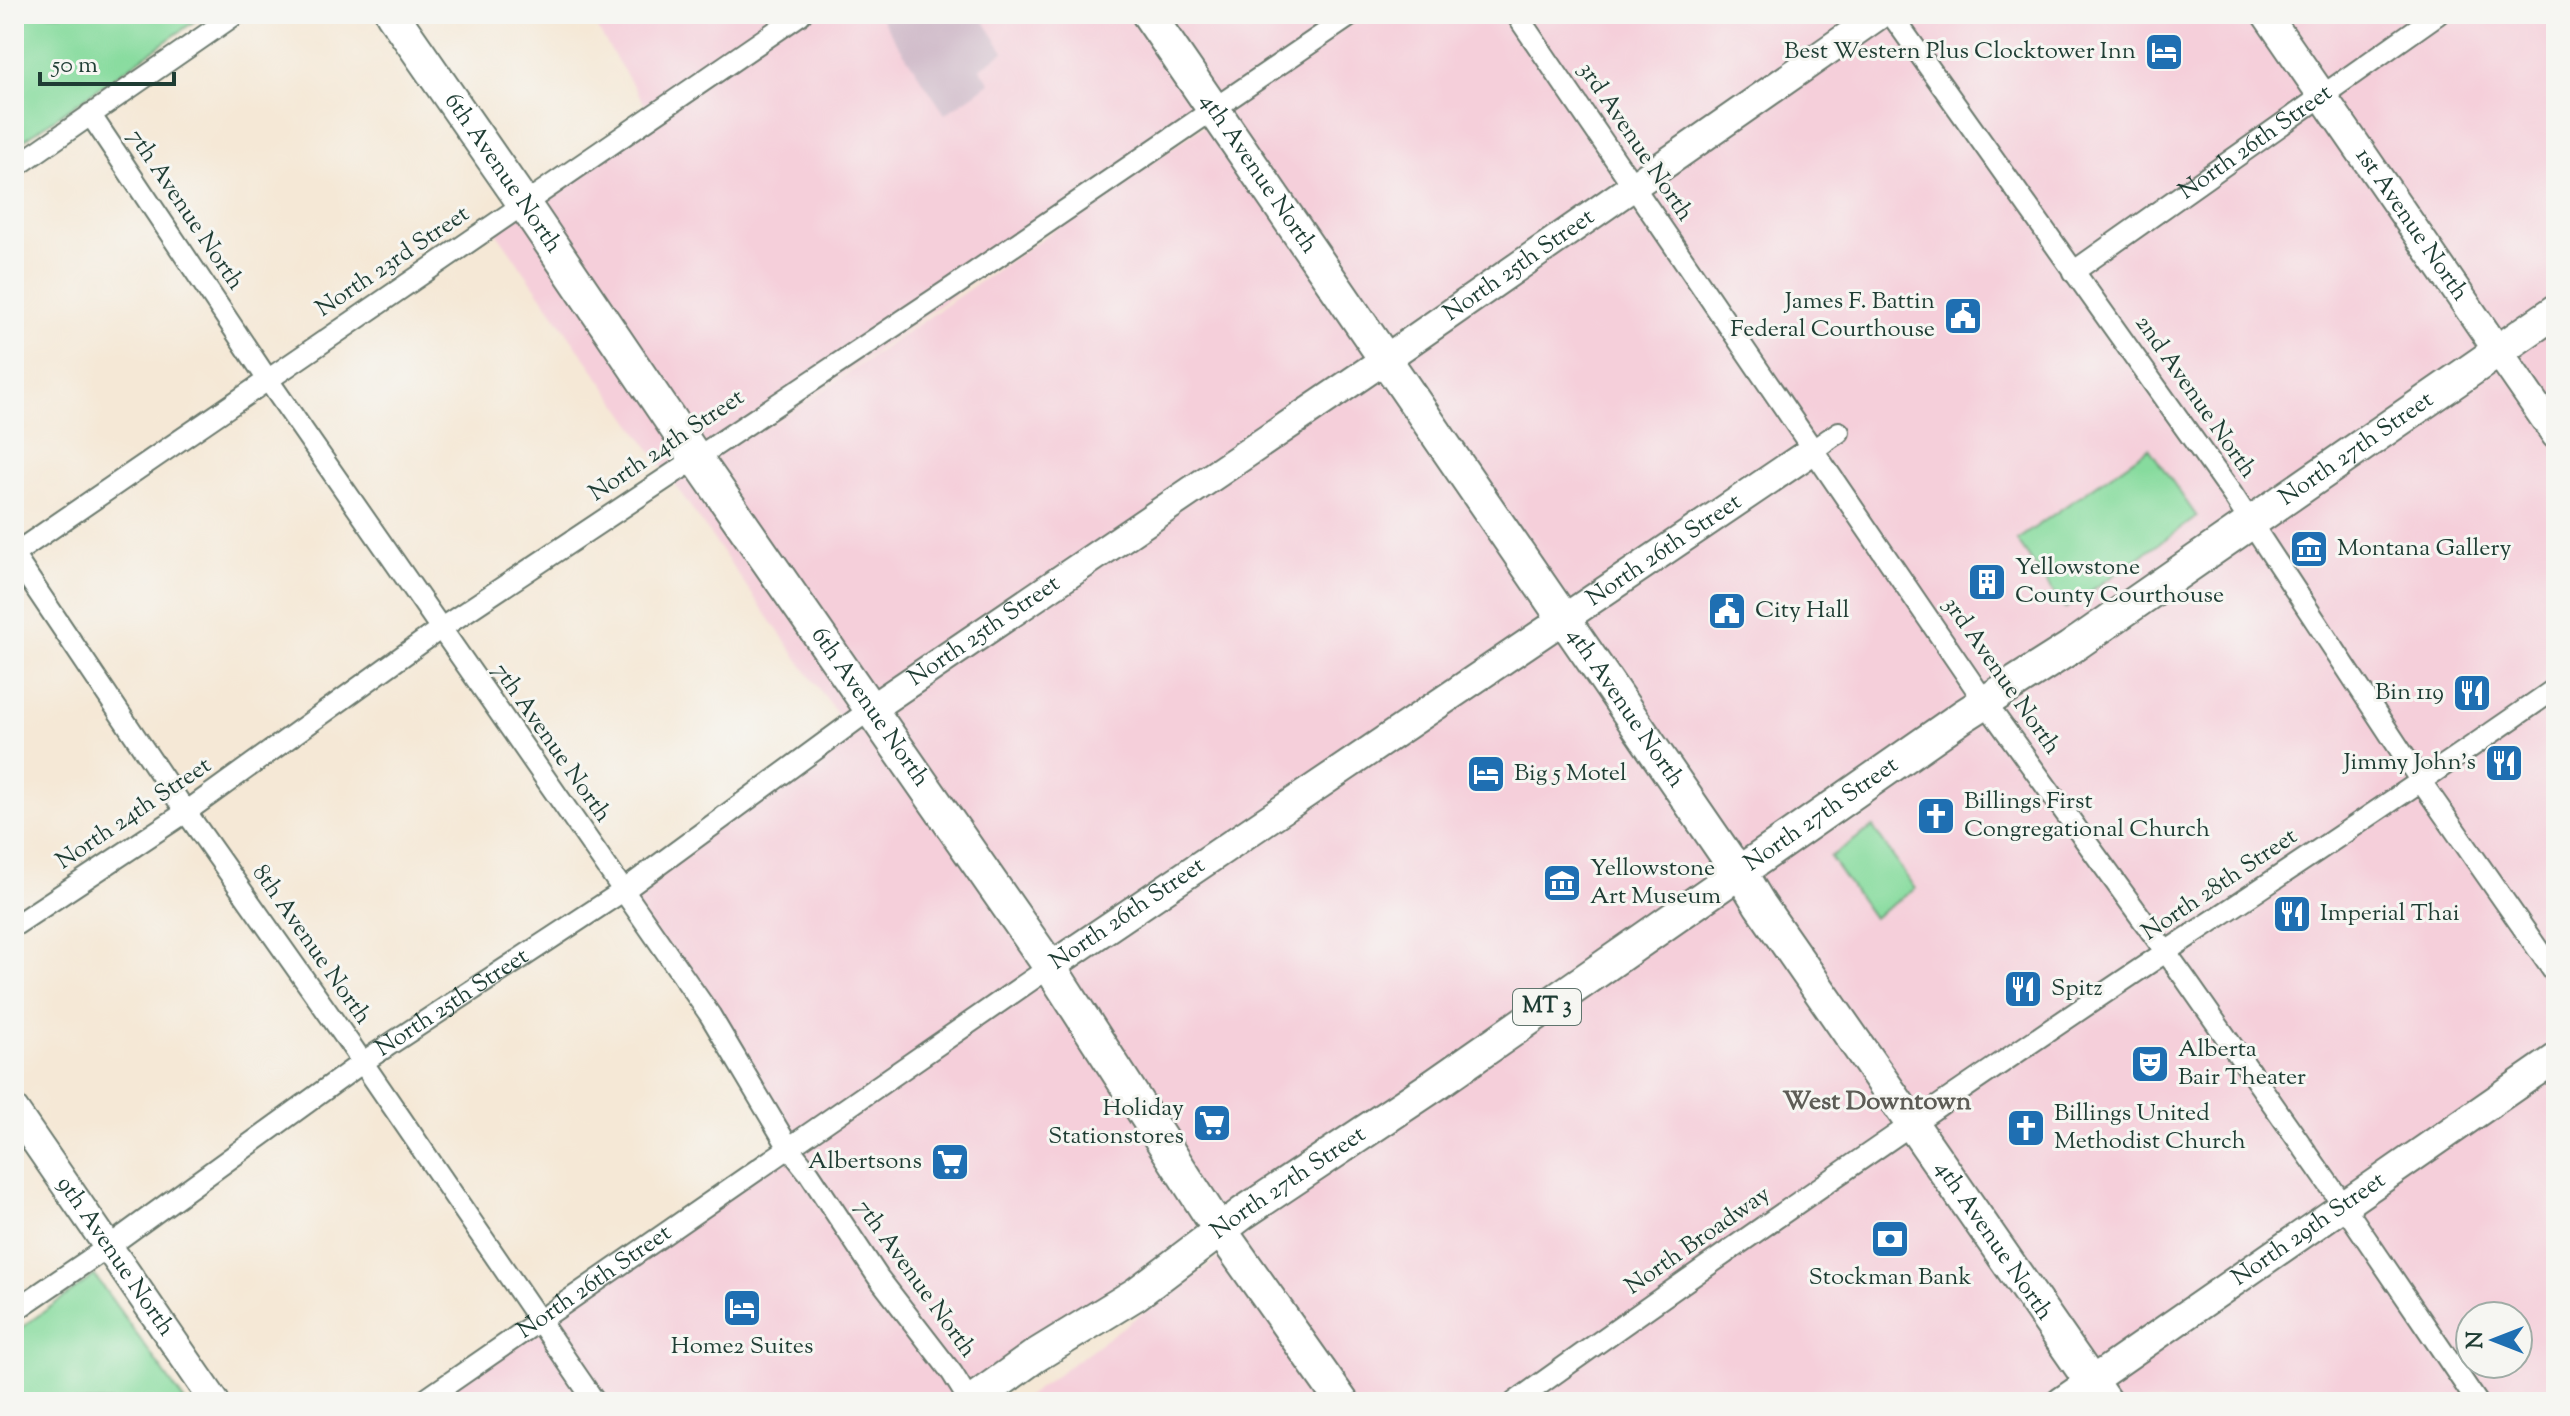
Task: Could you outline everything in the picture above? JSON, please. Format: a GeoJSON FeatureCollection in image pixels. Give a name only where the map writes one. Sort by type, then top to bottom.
{"type":"FeatureCollection","features":[{"type":"Feature","properties":{"kind":"main road","name":"6th Avenue North"},"geometry":{"type":"LineString","coordinates":[[392,14],[1050,967],[1221,1231],[1342,1402]]}},
{"type":"Feature","properties":{"kind":"main road","name":"4th Avenue North"},"geometry":{"type":"LineString","coordinates":[[1148,14],[2098,1392]]}},
{"type":"Feature","properties":{"kind":"main road","name":"North 27th Street"},"geometry":{"type":"LineString","coordinates":[[971,1402],[1035,1356],[1136,1294],[1265,1198],[1436,1084],[1985,702],[2070,648],[2556,311]]}},
{"type":"Feature","properties":{"kind":"street"},"geometry":{"type":"LineString","coordinates":[[14,168],[236,14]]}},
{"type":"Feature","properties":{"kind":"street","name":"North 23rd Street"},"geometry":{"type":"LineString","coordinates":[[14,555],[801,14]]}},
{"type":"Feature","properties":{"kind":"street","name":"North 24th Street"},"geometry":{"type":"LineString","coordinates":[[14,926],[186,812],[440,629],[953,287],[1353,14]]}},
{"type":"Feature","properties":{"kind":"street","name":"3rd Avenue North"},"geometry":{"type":"LineString","coordinates":[[1516,14],[1985,702],[2166,951],[2477,1402]]}},
{"type":"Feature","properties":{"kind":"street","name":"North 25th Street"},"geometry":{"type":"LineString","coordinates":[[14,1311],[108,1247],[363,1062],[623,891],[872,708],[1384,360],[1632,184],[1880,14]]}},
{"type":"Feature","properties":{"kind":"street","name":"2nd Avenue North"},"geometry":{"type":"LineString","coordinates":[[1891,14],[2232,494],[2422,783],[2556,975]]}},
{"type":"Feature","properties":{"kind":"street","name":"1st Avenue North"},"geometry":{"type":"LineString","coordinates":[[2266,14],[2556,435]]}},
{"type":"Feature","properties":{"kind":"street","name":"North 26th Street"},"geometry":{"type":"LineString","coordinates":[[2073,272],[2438,14]]}},
{"type":"Feature","properties":{"kind":"street","name":"7th Avenue North"},"geometry":{"type":"LineString","coordinates":[[90,114],[268,380],[710,1015],[789,1148],[878,1277],[971,1402]]}},
{"type":"Feature","properties":{"kind":"street","name":"North 26th Street"},"geometry":{"type":"LineString","coordinates":[[422,1402],[1304,793],[1839,432]]}},
{"type":"Feature","properties":{"kind":"street","name":"8th Avenue North"},"geometry":{"type":"LineString","coordinates":[[14,555],[186,812],[363,1062],[595,1402]]}},
{"type":"Feature","properties":{"kind":"street","name":"North 28th Street"},"geometry":{"type":"LineString","coordinates":[[1912,1124],[2166,951],[2422,783],[2556,688]]}},
{"type":"Feature","properties":{"kind":"street","name":"North 29th Street"},"geometry":{"type":"LineString","coordinates":[[2061,1402],[2098,1392],[2344,1206],[2556,1058]]}},
{"type":"Feature","properties":{"kind":"street","name":"9th Avenue North"},"geometry":{"type":"LineString","coordinates":[[14,1110],[215,1402]]}},
{"type":"Feature","properties":{"kind":"street","name":"North Broadway"},"geometry":{"type":"LineString","coordinates":[[1515,1402],[1912,1124]]}},
{"type":"Feature","properties":{"kind":"shaded area"},"geometry":{"type":"Polygon","coordinates":[[[588,14],[1346,14],[750,441],[1365,14],[2556,14],[2556,1402],[1341,1402],[1221,1231],[974,1402],[423,1402],[789,1148],[623,891],[853,737],[492,226],[652,116],[588,14]]]}},
{"type":"Feature","properties":{"kind":"shaded area"},"geometry":{"type":"Polygon","coordinates":[[[878,14],[979,14],[1004,52],[980,68],[990,83],[945,114],[878,14]]]}},
{"type":"Feature","properties":{"kind":"shaded area"},"geometry":{"type":"Polygon","coordinates":[[[1227,1252],[1332,1402],[1019,1402],[1227,1252]]]}},
{"type":"Feature","properties":{"kind":"green space"},"geometry":{"type":"Polygon","coordinates":[[[14,14],[205,14],[14,147],[14,14]]]}},
{"type":"Feature","properties":{"kind":"green space"},"geometry":{"type":"Polygon","coordinates":[[[2149,448],[2197,517],[2065,609],[2017,540],[2149,448]]]}},
{"type":"Feature","properties":{"kind":"green space"},"geometry":{"type":"Polygon","coordinates":[[[1873,827],[1915,889],[1873,918],[1830,857],[1873,827]]]}},
{"type":"Feature","properties":{"kind":"green space"},"geometry":{"type":"Polygon","coordinates":[[[95,1275],[185,1402],[14,1402],[14,1333],[95,1275]]]}},
{"type":"Feature","properties":{"kind":"place","name":"Best Western Plus Clocktower Inn"},"geometry":{"type":"Point","coordinates":[2164,52]}},
{"type":"Feature","properties":{"kind":"place","name":"James F. Battin Federal Courthouse"},"geometry":{"type":"Point","coordinates":[1963,316]}},
{"type":"Feature","properties":{"kind":"place","name":"Montana Gallery"},"geometry":{"type":"Point","coordinates":[2309,549]}},
{"type":"Feature","properties":{"kind":"place","name":"Yellowstone County Courthouse"},"geometry":{"type":"Point","coordinates":[1987,582]}},
{"type":"Feature","properties":{"kind":"place","name":"City Hall"},"geometry":{"type":"Point","coordinates":[1727,611]}},
{"type":"Feature","properties":{"kind":"place","name":"Bin 119"},"geometry":{"type":"Point","coordinates":[2472,693]}},
{"type":"Feature","properties":{"kind":"place","name":"Jimmy John's"},"geometry":{"type":"Point","coordinates":[2504,763]}},
{"type":"Feature","properties":{"kind":"place","name":"Big 5 Motel"},"geometry":{"type":"Point","coordinates":[1486,774]}},
{"type":"Feature","properties":{"kind":"place","name":"Billings First Congregational Church"},"geometry":{"type":"Point","coordinates":[1936,816]}},
{"type":"Feature","properties":{"kind":"place","name":"Yellowstone Art Museum"},"geometry":{"type":"Point","coordinates":[1562,883]}},
{"type":"Feature","properties":{"kind":"place","name":"Imperial Thai"},"geometry":{"type":"Point","coordinates":[2292,914]}},
{"type":"Feature","properties":{"kind":"place","name":"Spitz"},"geometry":{"type":"Point","coordinates":[2023,989]}},
{"type":"Feature","properties":{"kind":"place","name":"Alberta Bair Theater"},"geometry":{"type":"Point","coordinates":[2150,1064]}},
{"type":"Feature","properties":{"kind":"place","name":"Holiday Stationstores"},"geometry":{"type":"Point","coordinates":[1212,1123]}},
{"type":"Feature","properties":{"kind":"place","name":"Billings United Methodist Church"},"geometry":{"type":"Point","coordinates":[2026,1128]}},
{"type":"Feature","properties":{"kind":"place","name":"Albertsons"},"geometry":{"type":"Point","coordinates":[950,1162]}},
{"type":"Feature","properties":{"kind":"place","name":"Stockman Bank"},"geometry":{"type":"Point","coordinates":[1890,1239]}},
{"type":"Feature","properties":{"kind":"place","name":"Home2 Suites"},"geometry":{"type":"Point","coordinates":[742,1308]}},
{"type":"Feature","properties":{"kind":"district","name":"West Downtown"},"geometry":{"type":"Point","coordinates":[1877,1102]}}]}
